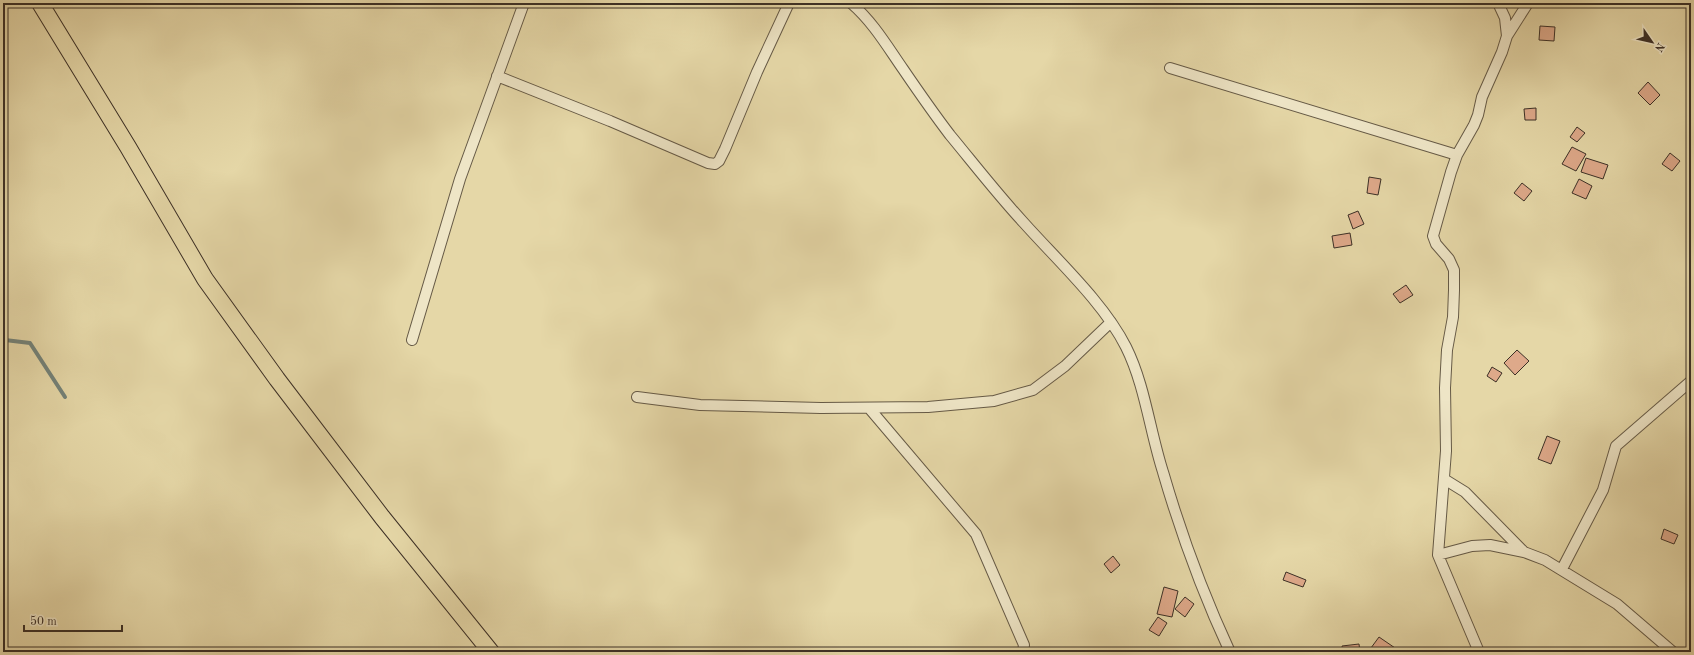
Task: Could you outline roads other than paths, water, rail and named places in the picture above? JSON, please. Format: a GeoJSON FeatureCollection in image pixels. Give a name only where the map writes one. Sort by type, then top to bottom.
{"type":"FeatureCollection","features":[{"type":"Feature","properties":{"kind":"main road"},"geometry":{"type":"LineString","coordinates":[[40,3],[128,146],[205,279],[277,379],[382,517],[491,652]]}},
{"type":"Feature","properties":{"kind":"street"},"geometry":{"type":"LineString","coordinates":[[412,340],[460,179],[524,3]]}},
{"type":"Feature","properties":{"kind":"street"},"geometry":{"type":"LineString","coordinates":[[497,76],[610,121],[708,163],[715,164],[719,161],[725,149],[789,3]]}},
{"type":"Feature","properties":{"kind":"street"},"geometry":{"type":"LineString","coordinates":[[851,3],[863,13],[878,32],[913,84],[949,133],[1022,222],[1081,286],[1111,322],[1126,347],[1138,378],[1162,472],[1182,534],[1215,621],[1230,652]]}},
{"type":"Feature","properties":{"kind":"street"},"geometry":{"type":"LineString","coordinates":[[1498,3],[1505,18],[1507,36]]}},
{"type":"Feature","properties":{"kind":"street"},"geometry":{"type":"LineString","coordinates":[[1479,652],[1438,555],[1446,451],[1445,388],[1447,350],[1453,317],[1454,270],[1449,259],[1436,244],[1434,236],[1443,197],[1457,155],[1474,125],[1482,97],[1502,52],[1507,36],[1528,3]]}},
{"type":"Feature","properties":{"kind":"street"},"geometry":{"type":"LineString","coordinates":[[1170,68],[1457,155]]}},
{"type":"Feature","properties":{"kind":"street"},"geometry":{"type":"LineString","coordinates":[[637,397],[700,405],[869,408],[928,407],[994,401],[1033,390],[1065,366],[1111,322]]}},
{"type":"Feature","properties":{"kind":"street"},"geometry":{"type":"LineString","coordinates":[[1562,569],[1602,490],[1616,446],[1691,381]]}},
{"type":"Feature","properties":{"kind":"street"},"geometry":{"type":"LineString","coordinates":[[869,408],[976,534],[1024,645],[1023,652]]}},
{"type":"Feature","properties":{"kind":"street"},"geometry":{"type":"LineString","coordinates":[[1444,479],[1465,492],[1524,552]]}},
{"type":"Feature","properties":{"kind":"street"},"geometry":{"type":"LineString","coordinates":[[1438,555],[1472,546],[1490,546],[1524,552],[1545,560],[1617,604],[1673,652]]}},
{"type":"Feature","properties":{"kind":"waterway"},"geometry":{"type":"LineString","coordinates":[[3,339],[30,343],[65,397]]}}]}
